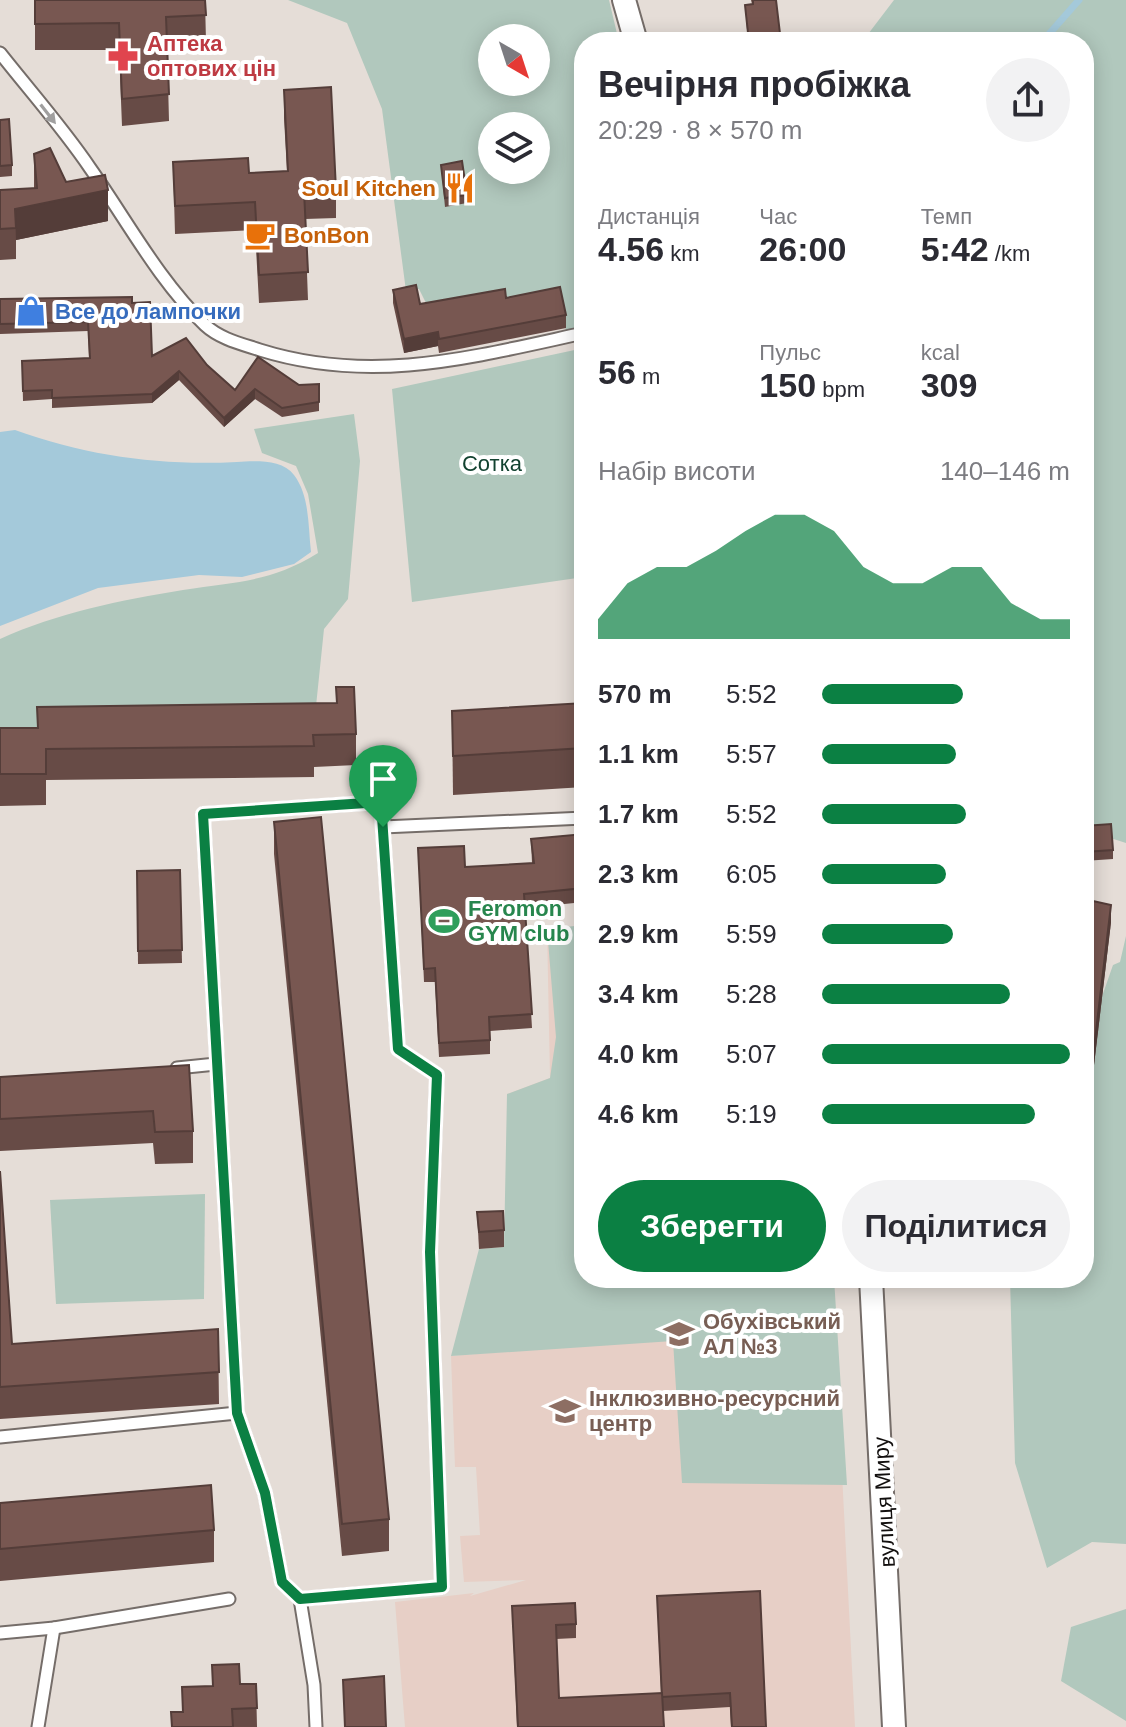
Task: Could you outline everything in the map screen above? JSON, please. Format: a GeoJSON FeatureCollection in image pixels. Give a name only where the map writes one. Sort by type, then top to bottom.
{"type":"FeatureCollection","features":[{"type":"Feature","properties":{"kind":"street"},"geometry":{"type":"LineString","coordinates":[[624,0],[633,32]]}},
{"type":"Feature","properties":{"kind":"street","name":"вулиця Миру"},"geometry":{"type":"LineString","coordinates":[[872,1288],[894,1727]]}},
{"type":"Feature","properties":{"kind":"lane"},"geometry":{"type":"LineString","coordinates":[[0,53],[88,164],[139,239],[207,327],[231,340],[313,365],[398,367],[443,363],[574,335]]}},
{"type":"Feature","properties":{"kind":"lane"},"geometry":{"type":"LineString","coordinates":[[300,1599],[442,1587],[430,1252],[437,1075],[398,1049],[381,802],[203,814],[237,1413],[265,1493],[282,1582],[300,1599],[314,1685],[316,1727]]}},
{"type":"Feature","properties":{"kind":"lane"},"geometry":{"type":"LineString","coordinates":[[383,827],[574,818]]}},
{"type":"Feature","properties":{"kind":"lane"},"geometry":{"type":"LineString","coordinates":[[170,1068],[216,1064]]}},
{"type":"Feature","properties":{"kind":"lane"},"geometry":{"type":"LineString","coordinates":[[0,1437],[237,1413]]}},
{"type":"Feature","properties":{"kind":"lane"},"geometry":{"type":"LineString","coordinates":[[0,1633],[54,1628],[229,1599]]}},
{"type":"Feature","properties":{"kind":"lane"},"geometry":{"type":"LineString","coordinates":[[38,1727],[54,1628]]}},
{"type":"Feature","properties":{"kind":"shaded area","name":"Обухівський АЛ №3"},"geometry":{"type":"Polygon","coordinates":[[[547,929],[574,1184],[574,1288],[833,1288],[855,1727],[405,1727],[395,1602],[474,1593],[470,1596],[526,1580],[464,1582],[460,1536],[480,1535],[476,1467],[455,1467],[451,1356],[525,1350],[507,1094],[550,1078],[547,929]]]}},
{"type":"Feature","properties":{"kind":"green space"},"geometry":{"type":"Polygon","coordinates":[[[288,0],[609,0],[617,32],[574,32],[574,329],[566,331],[560,301],[432,315],[419,289],[406,291],[382,109],[347,23],[288,0]]]}},
{"type":"Feature","properties":{"kind":"green space"},"geometry":{"type":"Polygon","coordinates":[[[894,0],[1126,0],[1126,843],[1101,835],[1094,836],[1094,32],[870,32],[894,0]]]}},
{"type":"Feature","properties":{"kind":"green space","name":"Сотка"},"geometry":{"type":"Polygon","coordinates":[[[574,350],[574,578],[412,602],[392,389],[574,350]]]}},
{"type":"Feature","properties":{"kind":"green space"},"geometry":{"type":"Polygon","coordinates":[[[354,414],[360,461],[348,599],[324,629],[313,735],[0,760],[0,639],[90,608],[268,576],[318,553],[308,494],[296,466],[262,453],[254,429],[354,414]]]}},
{"type":"Feature","properties":{"kind":"green space"},"geometry":{"type":"Polygon","coordinates":[[[574,926],[574,1288],[835,1288],[847,1485],[682,1483],[673,1341],[451,1356],[479,1249],[504,1247],[507,1094],[550,1078],[556,1037],[547,929],[574,926]]]}},
{"type":"Feature","properties":{"kind":"green space"},"geometry":{"type":"Polygon","coordinates":[[[1126,936],[1126,1544],[1092,1542],[1047,1568],[1015,1463],[1010,1288],[1094,1288],[1094,1019],[1113,965],[1120,962],[1126,936]]]}},
{"type":"Feature","properties":{"kind":"green space"},"geometry":{"type":"Polygon","coordinates":[[[205,1194],[204,1299],[56,1304],[50,1200],[205,1194]]]}},
{"type":"Feature","properties":{"kind":"green space"},"geometry":{"type":"Polygon","coordinates":[[[1126,1609],[1126,1721],[1061,1681],[1071,1627],[1126,1609]]]}},
{"type":"Feature","properties":{"kind":"water"},"geometry":{"type":"Polygon","coordinates":[[[15,430],[69,447],[124,457],[209,463],[260,461],[283,466],[294,475],[303,492],[311,552],[294,564],[242,577],[199,575],[98,588],[0,626],[0,432],[15,430]]]}},
{"type":"Feature","properties":{"kind":"building"},"geometry":{"type":"Polygon","coordinates":[[[35,0],[205,0],[206,15],[166,17],[169,94],[122,99],[119,23],[35,24],[35,0]]]}},
{"type":"Feature","properties":{"kind":"building"},"geometry":{"type":"Polygon","coordinates":[[[753,0],[776,0],[780,32],[748,32],[745,5],[753,4],[753,0]]]}},
{"type":"Feature","properties":{"kind":"building"},"geometry":{"type":"Polygon","coordinates":[[[331,87],[336,190],[304,191],[308,272],[259,275],[255,202],[175,206],[173,162],[248,158],[249,173],[288,171],[284,90],[331,87]]]}},
{"type":"Feature","properties":{"kind":"building"},"geometry":{"type":"Polygon","coordinates":[[[9,119],[12,165],[0,166],[0,120],[9,119]]]}},
{"type":"Feature","properties":{"kind":"building"},"geometry":{"type":"Polygon","coordinates":[[[50,148],[66,182],[105,175],[108,190],[15,209],[16,228],[0,229],[0,190],[37,188],[34,154],[50,148]]]}},
{"type":"Feature","properties":{"kind":"building"},"geometry":{"type":"Polygon","coordinates":[[[462,161],[467,195],[445,198],[441,165],[462,161]]]}},
{"type":"Feature","properties":{"kind":"building"},"geometry":{"type":"Polygon","coordinates":[[[416,285],[420,304],[505,289],[506,298],[560,287],[566,315],[439,339],[438,332],[404,339],[393,290],[416,285]]]}},
{"type":"Feature","properties":{"kind":"building"},"geometry":{"type":"Polygon","coordinates":[[[132,297],[132,303],[150,302],[152,356],[186,338],[207,365],[235,390],[258,357],[299,385],[319,384],[319,402],[282,408],[255,389],[224,418],[179,371],[152,394],[52,398],[52,390],[23,391],[22,361],[90,358],[88,322],[0,324],[0,299],[132,297]]]}},
{"type":"Feature","properties":{"kind":"building"},"geometry":{"type":"Polygon","coordinates":[[[336,687],[354,687],[356,734],[313,735],[314,746],[46,749],[46,774],[0,774],[0,728],[38,728],[37,707],[337,703],[336,687]]]}},
{"type":"Feature","properties":{"kind":"building"},"geometry":{"type":"Polygon","coordinates":[[[574,704],[574,749],[453,756],[452,711],[574,704]]]}},
{"type":"Feature","properties":{"kind":"building"},"geometry":{"type":"Polygon","coordinates":[[[321,817],[389,1519],[342,1524],[274,822],[321,817]]]}},
{"type":"Feature","properties":{"kind":"building"},"geometry":{"type":"Polygon","coordinates":[[[1111,824],[1113,850],[1094,851],[1094,825],[1111,824]]]}},
{"type":"Feature","properties":{"kind":"building"},"geometry":{"type":"Polygon","coordinates":[[[574,835],[574,889],[524,894],[532,1014],[489,1017],[490,1040],[439,1043],[435,968],[424,969],[418,848],[464,846],[465,867],[534,863],[531,839],[574,835]]]}},
{"type":"Feature","properties":{"kind":"building"},"geometry":{"type":"Polygon","coordinates":[[[180,870],[182,950],[138,951],[137,871],[180,870]]]}},
{"type":"Feature","properties":{"kind":"building"},"geometry":{"type":"Polygon","coordinates":[[[1094,901],[1111,905],[1094,1048],[1094,901]]]}},
{"type":"Feature","properties":{"kind":"building"},"geometry":{"type":"Polygon","coordinates":[[[189,1065],[193,1131],[155,1132],[153,1111],[0,1119],[0,1077],[189,1065]]]}},
{"type":"Feature","properties":{"kind":"building"},"geometry":{"type":"Polygon","coordinates":[[[0,1171],[12,1344],[218,1329],[219,1372],[0,1387],[0,1171]]]}},
{"type":"Feature","properties":{"kind":"building"},"geometry":{"type":"Polygon","coordinates":[[[503,1211],[504,1230],[479,1232],[477,1212],[503,1211]]]}},
{"type":"Feature","properties":{"kind":"building"},"geometry":{"type":"Polygon","coordinates":[[[211,1485],[214,1530],[0,1549],[0,1503],[211,1485]]]}},
{"type":"Feature","properties":{"kind":"building"},"geometry":{"type":"Polygon","coordinates":[[[760,1591],[766,1727],[732,1727],[730,1693],[662,1697],[657,1596],[760,1591]]]}},
{"type":"Feature","properties":{"kind":"building"},"geometry":{"type":"Polygon","coordinates":[[[575,1603],[576,1624],[556,1625],[559,1698],[662,1693],[664,1727],[518,1727],[512,1606],[575,1603]]]}},
{"type":"Feature","properties":{"kind":"building"},"geometry":{"type":"Polygon","coordinates":[[[239,1664],[240,1684],[256,1684],[257,1708],[232,1709],[233,1727],[172,1727],[171,1712],[183,1712],[182,1687],[213,1686],[212,1665],[239,1664]]]}},
{"type":"Feature","properties":{"kind":"building"},"geometry":{"type":"Polygon","coordinates":[[[384,1676],[386,1727],[345,1727],[343,1680],[384,1676]]]}},
{"type":"Feature","properties":{"kind":"waterway"},"geometry":{"type":"LineString","coordinates":[[1051,32],[1079,0]]}},
{"type":"Feature","properties":{"kind":"place","name":"Аптека оптових цін"},"geometry":{"type":"Point","coordinates":[123,56]}},
{"type":"Feature","properties":{"kind":"place","name":"Soul Kitchen"},"geometry":{"type":"Point","coordinates":[460,188]}},
{"type":"Feature","properties":{"kind":"place","name":"BonBon"},"geometry":{"type":"Point","coordinates":[260,235]}},
{"type":"Feature","properties":{"kind":"place","name":"Все до лампочки"},"geometry":{"type":"Point","coordinates":[31,311]}},
{"type":"Feature","properties":{"kind":"place","name":"Feromon GYM club"},"geometry":{"type":"Point","coordinates":[444,921]}},
{"type":"Feature","properties":{"kind":"place","name":"Обухівський АЛ №3"},"geometry":{"type":"Point","coordinates":[679,1334]}},
{"type":"Feature","properties":{"kind":"place","name":"Інклюзивно-ресурсний центр"},"geometry":{"type":"Point","coordinates":[565,1411]}},
{"type":"Feature","properties":{"kind":"route"},"geometry":{"type":"LineString","coordinates":[[381,802],[383,827],[398,1049],[437,1075],[430,1252],[442,1587],[300,1599],[282,1582],[265,1493],[237,1413],[203,814],[381,802]]}}]}
